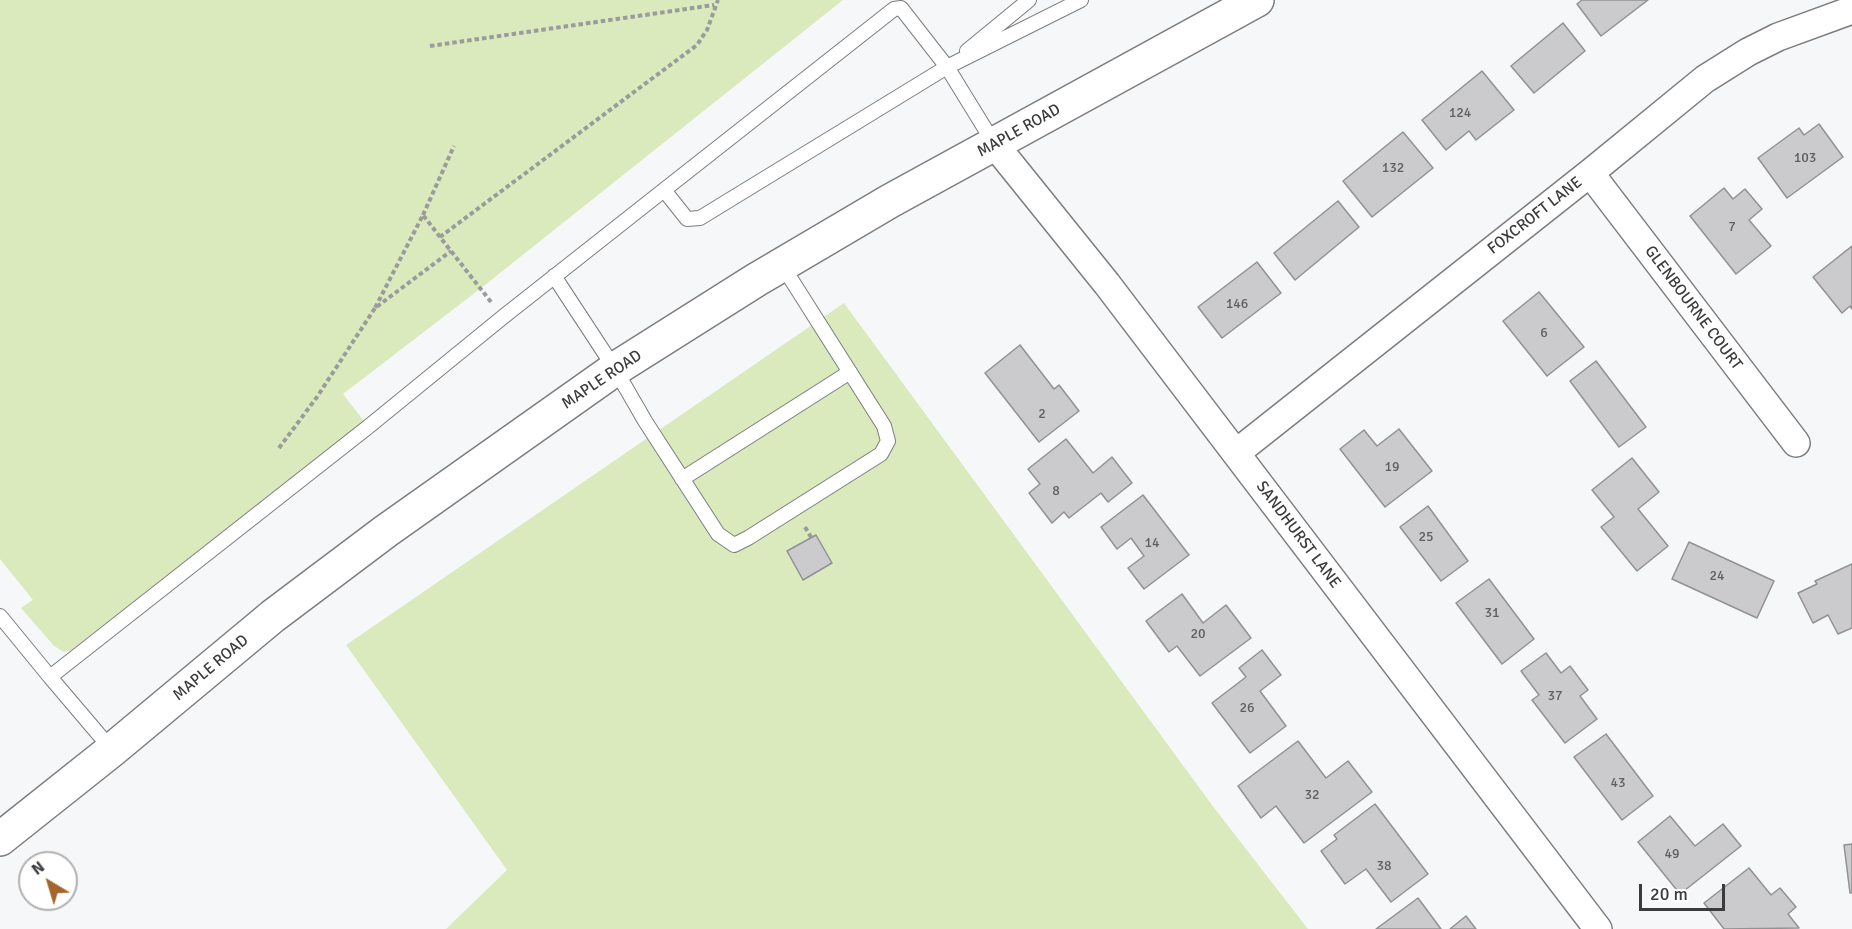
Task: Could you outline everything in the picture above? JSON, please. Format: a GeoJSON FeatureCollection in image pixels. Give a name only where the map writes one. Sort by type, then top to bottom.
{"type":"FeatureCollection","features":[{"type":"Feature","properties":{"kind":"main road","name":"MAPLE ROAD"},"geometry":{"type":"LineString","coordinates":[[0,839],[112,750],[273,616],[386,531],[615,369],[890,201],[1257,0]]}},
{"type":"Feature","properties":{"kind":"street","name":"FOXCROFT LANE"},"geometry":{"type":"LineString","coordinates":[[1236,453],[1705,79],[1778,37],[1852,10]]}},
{"type":"Feature","properties":{"kind":"street","name":"SANDHURST LANE"},"geometry":{"type":"LineString","coordinates":[[995,145],[1107,284],[1598,929]]}},
{"type":"Feature","properties":{"kind":"street","name":"GLENBOURNE COURT"},"geometry":{"type":"LineString","coordinates":[[1590,173],[1796,443]]}},
{"type":"Feature","properties":{"kind":"lane"},"geometry":{"type":"LineString","coordinates":[[947,67],[1029,0]]}},
{"type":"Feature","properties":{"kind":"lane"},"geometry":{"type":"LineString","coordinates":[[664,190],[687,219],[700,218],[947,67],[1080,0]]}},
{"type":"Feature","properties":{"kind":"lane"},"geometry":{"type":"LineString","coordinates":[[50,677],[368,427],[503,316],[894,9],[901,8],[947,67],[995,145]]}},
{"type":"Feature","properties":{"kind":"lane"},"geometry":{"type":"LineString","coordinates":[[554,276],[718,534],[734,545],[881,454],[888,441],[884,426],[782,265]]}},
{"type":"Feature","properties":{"kind":"lane"},"geometry":{"type":"LineString","coordinates":[[682,479],[850,372]]}},
{"type":"Feature","properties":{"kind":"lane"},"geometry":{"type":"LineString","coordinates":[[0,616],[112,750]]}},
{"type":"Feature","properties":{"kind":"path"},"geometry":{"type":"LineString","coordinates":[[440,237],[697,45],[707,30],[717,0]]}},
{"type":"Feature","properties":{"kind":"path"},"geometry":{"type":"LineString","coordinates":[[430,46],[714,5]]}},
{"type":"Feature","properties":{"kind":"path"},"geometry":{"type":"LineString","coordinates":[[279,448],[317,397],[375,308],[423,215],[454,146]]}},
{"type":"Feature","properties":{"kind":"path"},"geometry":{"type":"LineString","coordinates":[[423,215],[503,316]]}},
{"type":"Feature","properties":{"kind":"path"},"geometry":{"type":"LineString","coordinates":[[375,308],[451,250]]}},
{"type":"Feature","properties":{"kind":"green space"},"geometry":{"type":"Polygon","coordinates":[[[0,0],[843,0],[485,285],[343,394],[364,421],[71,650],[64,652],[54,646],[21,608],[33,600],[0,559],[0,0]]]}},
{"type":"Feature","properties":{"kind":"green space"},"geometry":{"type":"Polygon","coordinates":[[[844,303],[1215,809],[1308,929],[446,929],[507,870],[346,645],[844,303]]]}},
{"type":"Feature","properties":{"kind":"building"},"geometry":{"type":"Polygon","coordinates":[[[1582,0],[1648,0],[1601,36],[1577,4],[1582,0]]]}},
{"type":"Feature","properties":{"kind":"building"},"geometry":{"type":"Polygon","coordinates":[[[1563,23],[1585,51],[1534,93],[1511,66],[1563,23]]]}},
{"type":"Feature","properties":{"kind":"building"},"geometry":{"type":"Polygon","coordinates":[[[1482,71],[1514,110],[1476,140],[1469,131],[1446,150],[1422,120],[1482,71]]]}},
{"type":"Feature","properties":{"kind":"building"},"geometry":{"type":"Polygon","coordinates":[[[1819,124],[1843,157],[1787,198],[1758,158],[1799,128],[1804,135],[1819,124]]]}},
{"type":"Feature","properties":{"kind":"building"},"geometry":{"type":"Polygon","coordinates":[[[1403,132],[1433,168],[1372,217],[1343,181],[1403,132]]]}},
{"type":"Feature","properties":{"kind":"building"},"geometry":{"type":"Polygon","coordinates":[[[1724,188],[1733,199],[1745,189],[1762,209],[1749,220],[1771,246],[1736,274],[1690,216],[1724,188]]]}},
{"type":"Feature","properties":{"kind":"building"},"geometry":{"type":"Polygon","coordinates":[[[1338,201],[1359,227],[1295,280],[1274,253],[1338,201]]]}},
{"type":"Feature","properties":{"kind":"building"},"geometry":{"type":"Polygon","coordinates":[[[1852,246],[1852,309],[1850,306],[1842,313],[1813,277],[1852,246]]]}},
{"type":"Feature","properties":{"kind":"building"},"geometry":{"type":"Polygon","coordinates":[[[1257,262],[1281,293],[1222,338],[1198,307],[1257,262]]]}},
{"type":"Feature","properties":{"kind":"building"},"geometry":{"type":"Polygon","coordinates":[[[1539,292],[1584,347],[1547,376],[1503,321],[1539,292]]]}},
{"type":"Feature","properties":{"kind":"building"},"geometry":{"type":"Polygon","coordinates":[[[1020,345],[1054,389],[1059,385],[1079,411],[1039,442],[985,373],[1020,345]]]}},
{"type":"Feature","properties":{"kind":"building"},"geometry":{"type":"Polygon","coordinates":[[[1596,361],[1646,427],[1619,447],[1570,381],[1596,361]]]}},
{"type":"Feature","properties":{"kind":"building"},"geometry":{"type":"Polygon","coordinates":[[[1399,429],[1432,471],[1385,507],[1340,449],[1364,430],[1377,446],[1399,429]]]}},
{"type":"Feature","properties":{"kind":"building"},"geometry":{"type":"Polygon","coordinates":[[[1066,439],[1093,473],[1112,457],[1132,483],[1108,502],[1101,493],[1069,518],[1064,512],[1052,523],[1029,493],[1040,484],[1028,469],[1066,439]]]}},
{"type":"Feature","properties":{"kind":"building"},"geometry":{"type":"Polygon","coordinates":[[[1632,458],[1659,492],[1638,509],[1668,546],[1637,571],[1601,527],[1614,517],[1592,490],[1632,458]]]}},
{"type":"Feature","properties":{"kind":"building"},"geometry":{"type":"Polygon","coordinates":[[[1143,495],[1189,555],[1144,589],[1128,568],[1144,556],[1131,538],[1117,549],[1101,527],[1143,495]]]}},
{"type":"Feature","properties":{"kind":"building"},"geometry":{"type":"Polygon","coordinates":[[[1428,506],[1468,561],[1441,581],[1400,527],[1428,506]]]}},
{"type":"Feature","properties":{"kind":"building"},"geometry":{"type":"Polygon","coordinates":[[[816,535],[832,563],[803,580],[787,551],[816,535]]]}},
{"type":"Feature","properties":{"kind":"building"},"geometry":{"type":"Polygon","coordinates":[[[1689,542],[1774,581],[1757,618],[1672,579],[1689,542]]]}},
{"type":"Feature","properties":{"kind":"building"},"geometry":{"type":"Polygon","coordinates":[[[1852,564],[1852,628],[1838,634],[1828,615],[1813,623],[1798,593],[1817,584],[1815,581],[1852,564]]]}},
{"type":"Feature","properties":{"kind":"building"},"geometry":{"type":"Polygon","coordinates":[[[1489,579],[1534,639],[1502,664],[1456,603],[1489,579]]]}},
{"type":"Feature","properties":{"kind":"building"},"geometry":{"type":"Polygon","coordinates":[[[1182,594],[1203,623],[1226,605],[1251,638],[1200,676],[1177,646],[1169,652],[1146,621],[1182,594]]]}},
{"type":"Feature","properties":{"kind":"building"},"geometry":{"type":"Polygon","coordinates":[[[1262,650],[1281,675],[1260,691],[1286,726],[1250,753],[1212,703],[1246,677],[1239,668],[1262,650]]]}},
{"type":"Feature","properties":{"kind":"building"},"geometry":{"type":"Polygon","coordinates":[[[1546,653],[1561,673],[1570,666],[1588,690],[1580,696],[1597,719],[1565,743],[1532,700],[1539,695],[1521,671],[1546,653]]]}},
{"type":"Feature","properties":{"kind":"building"},"geometry":{"type":"Polygon","coordinates":[[[1606,734],[1653,796],[1622,820],[1574,757],[1606,734]]]}},
{"type":"Feature","properties":{"kind":"building"},"geometry":{"type":"Polygon","coordinates":[[[1298,741],[1326,778],[1348,761],[1372,792],[1304,843],[1276,806],[1261,818],[1238,786],[1298,741]]]}},
{"type":"Feature","properties":{"kind":"building"},"geometry":{"type":"Polygon","coordinates":[[[1375,804],[1428,874],[1391,902],[1366,869],[1345,884],[1321,851],[1337,839],[1334,835],[1375,804]]]}},
{"type":"Feature","properties":{"kind":"building"},"geometry":{"type":"Polygon","coordinates":[[[1670,816],[1695,846],[1723,824],[1741,846],[1680,894],[1638,842],[1670,816]]]}},
{"type":"Feature","properties":{"kind":"building"},"geometry":{"type":"Polygon","coordinates":[[[1852,844],[1852,893],[1850,893],[1844,845],[1852,844]]]}},
{"type":"Feature","properties":{"kind":"building"},"geometry":{"type":"Polygon","coordinates":[[[1749,868],[1771,895],[1780,888],[1796,907],[1788,914],[1799,928],[1724,929],[1704,903],[1749,868]]]}},
{"type":"Feature","properties":{"kind":"building"},"geometry":{"type":"Polygon","coordinates":[[[1418,898],[1441,929],[1376,929],[1418,898]]]}},
{"type":"Feature","properties":{"kind":"building"},"geometry":{"type":"Polygon","coordinates":[[[1466,916],[1476,929],[1450,929],[1466,916]]]}}]}
